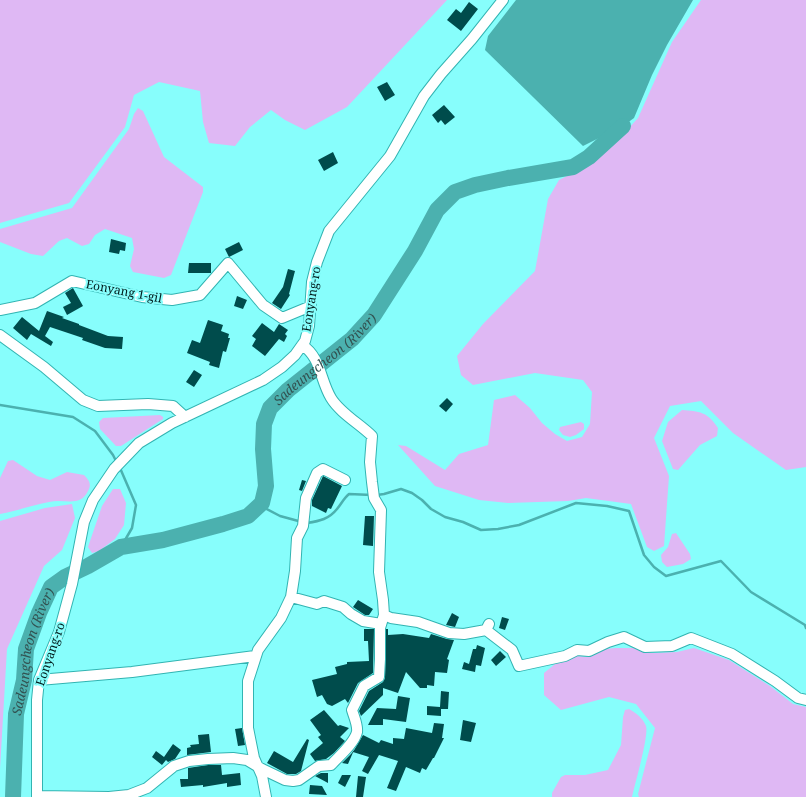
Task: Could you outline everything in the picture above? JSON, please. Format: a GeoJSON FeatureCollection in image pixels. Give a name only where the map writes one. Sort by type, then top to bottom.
{"type":"FeatureCollection","features":[{"type":"Feature","properties":{"kind":"street","name":"Eonyang-ro"},"geometry":{"type":"LineString","coordinates":[[37,796],[38,680],[59,632],[72,584],[84,522],[93,500],[114,469],[139,443],[172,423],[263,380],[282,367],[295,355],[304,341],[309,326],[312,282],[317,262],[329,231],[390,156],[424,96],[504,0]]}},
{"type":"Feature","properties":{"kind":"street","name":"Eonyang 1-gil"},"geometry":{"type":"LineString","coordinates":[[0,310],[35,303],[72,281],[142,297],[172,300],[200,294],[228,263],[263,305],[282,318],[311,306]]}},
{"type":"Feature","properties":{"kind":"street"},"geometry":{"type":"LineString","coordinates":[[0,335],[44,367],[83,400],[98,406],[148,404],[173,406],[185,417]]}},
{"type":"Feature","properties":{"kind":"street"},"geometry":{"type":"LineString","coordinates":[[37,796],[109,797],[130,795],[147,788],[174,766],[189,761],[208,759],[233,758],[247,760],[285,780],[299,780],[318,766],[331,765],[349,747],[357,732],[356,722],[352,710],[364,686],[379,677],[383,619],[383,600],[379,572],[381,510],[374,495],[370,462],[372,436],[332,400],[315,357],[302,345]]}},
{"type":"Feature","properties":{"kind":"street"},"geometry":{"type":"LineString","coordinates":[[266,797],[262,776],[254,758],[248,728],[248,681],[258,650],[281,618],[291,596],[298,538],[303,521],[306,498],[317,473],[323,469],[345,480]]}},
{"type":"Feature","properties":{"kind":"street"},"geometry":{"type":"LineString","coordinates":[[291,596],[317,604],[324,601],[343,607],[363,621],[391,618],[418,622],[449,633],[464,634],[487,627],[512,650],[519,666],[564,656],[576,650],[588,651],[624,637],[645,647],[672,646],[691,638],[732,654],[776,681],[798,698],[806,700]]}},
{"type":"Feature","properties":{"kind":"street"},"geometry":{"type":"LineString","coordinates":[[38,680],[132,672],[255,656]]}},
{"type":"Feature","properties":{"kind":"shaded area"},"geometry":{"type":"Polygon","coordinates":[[[0,0],[447,0],[347,107],[305,130],[285,120],[271,110],[250,127],[235,146],[209,143],[203,122],[200,91],[159,82],[134,95],[125,127],[69,203],[0,223],[0,0]]]}},
{"type":"Feature","properties":{"kind":"shaded area"},"geometry":{"type":"Polygon","coordinates":[[[701,0],[806,0],[806,467],[786,470],[733,433],[701,401],[670,406],[654,438],[669,476],[664,546],[654,551],[647,547],[631,504],[586,498],[568,501],[508,503],[479,500],[435,486],[398,445],[406,446],[445,470],[459,454],[488,445],[494,400],[515,395],[530,408],[542,423],[555,434],[567,441],[582,437],[590,424],[592,392],[583,380],[535,373],[473,385],[461,375],[457,356],[483,324],[535,271],[548,199],[559,180],[591,164],[638,118],[672,42],[701,0]]]}},
{"type":"Feature","properties":{"kind":"shaded area"},"geometry":{"type":"Polygon","coordinates":[[[138,108],[143,111],[164,157],[203,187],[203,192],[171,275],[164,278],[133,272],[130,266],[134,249],[132,238],[105,229],[95,235],[89,244],[82,246],[67,238],[59,241],[43,256],[31,254],[0,242],[0,229],[72,208],[129,129],[134,114],[138,108]]]}},
{"type":"Feature","properties":{"kind":"shaded area"},"geometry":{"type":"Polygon","coordinates":[[[682,410],[703,413],[711,419],[718,428],[717,436],[700,445],[678,470],[673,469],[662,441],[668,422],[682,410]]]}},
{"type":"Feature","properties":{"kind":"shaded area"},"geometry":{"type":"Polygon","coordinates":[[[160,415],[163,419],[121,446],[116,446],[100,429],[99,422],[103,418],[160,415]]]}},
{"type":"Feature","properties":{"kind":"shaded area"},"geometry":{"type":"Polygon","coordinates":[[[581,422],[584,424],[584,429],[576,435],[570,437],[563,435],[559,430],[560,427],[581,422]]]}},
{"type":"Feature","properties":{"kind":"shaded area"},"geometry":{"type":"Polygon","coordinates":[[[13,460],[37,476],[50,480],[67,472],[84,475],[89,482],[89,489],[85,496],[76,501],[49,502],[0,514],[0,478],[8,461],[13,460]]]}},
{"type":"Feature","properties":{"kind":"shaded area"},"geometry":{"type":"Polygon","coordinates":[[[113,489],[120,489],[126,503],[124,525],[115,539],[99,551],[92,553],[88,547],[102,506],[113,489]]]}},
{"type":"Feature","properties":{"kind":"shaded area"},"geometry":{"type":"Polygon","coordinates":[[[72,504],[75,518],[62,550],[44,566],[7,649],[0,769],[0,521],[45,508],[72,504]]]}},
{"type":"Feature","properties":{"kind":"shaded area"},"geometry":{"type":"Polygon","coordinates":[[[676,533],[690,554],[691,559],[683,564],[667,567],[662,562],[661,555],[668,547],[672,534],[676,533]]]}},
{"type":"Feature","properties":{"kind":"shaded area"},"geometry":{"type":"Polygon","coordinates":[[[634,648],[652,653],[677,652],[694,648],[729,660],[770,686],[793,704],[806,707],[806,797],[639,797],[638,794],[655,728],[636,704],[609,697],[561,710],[544,695],[544,673],[555,664],[576,656],[589,657],[604,649],[634,648]]]}},
{"type":"Feature","properties":{"kind":"shaded area"},"geometry":{"type":"Polygon","coordinates":[[[629,709],[637,714],[646,726],[646,739],[632,797],[552,797],[552,793],[561,777],[565,775],[585,775],[608,770],[621,745],[623,717],[625,710],[629,709]]]}},
{"type":"Feature","properties":{"kind":"water"},"geometry":{"type":"Polygon","coordinates":[[[516,0],[693,0],[667,45],[652,75],[634,118],[623,126],[583,146],[485,50],[488,36],[516,0]]]}},
{"type":"Feature","properties":{"kind":"building"},"geometry":{"type":"Polygon","coordinates":[[[469,2],[478,9],[461,31],[447,20],[456,9],[461,13],[469,2]]]}},
{"type":"Feature","properties":{"kind":"building"},"geometry":{"type":"Polygon","coordinates":[[[387,82],[395,95],[385,101],[377,87],[387,82]]]}},
{"type":"Feature","properties":{"kind":"building"},"geometry":{"type":"Polygon","coordinates":[[[444,105],[455,117],[445,125],[441,120],[438,123],[432,115],[444,105]]]}},
{"type":"Feature","properties":{"kind":"building"},"geometry":{"type":"Polygon","coordinates":[[[333,152],[338,163],[324,171],[318,160],[333,152]]]}},
{"type":"Feature","properties":{"kind":"building"},"geometry":{"type":"Polygon","coordinates":[[[111,239],[126,243],[125,251],[120,250],[119,254],[109,252],[111,239]]]}},
{"type":"Feature","properties":{"kind":"building"},"geometry":{"type":"Polygon","coordinates":[[[239,242],[243,250],[229,257],[225,249],[239,242]]]}},
{"type":"Feature","properties":{"kind":"building"},"geometry":{"type":"Polygon","coordinates":[[[189,263],[211,263],[211,273],[188,273],[189,263]]]}},
{"type":"Feature","properties":{"kind":"building"},"geometry":{"type":"Polygon","coordinates":[[[288,269],[295,271],[290,295],[281,309],[272,303],[283,287],[288,269]]]}},
{"type":"Feature","properties":{"kind":"building"},"geometry":{"type":"Polygon","coordinates":[[[73,288],[83,306],[67,315],[63,307],[71,303],[65,293],[73,288]]]}},
{"type":"Feature","properties":{"kind":"building"},"geometry":{"type":"Polygon","coordinates":[[[237,296],[247,300],[243,309],[234,306],[237,296]]]}},
{"type":"Feature","properties":{"kind":"building"},"geometry":{"type":"Polygon","coordinates":[[[47,311],[108,336],[123,337],[122,349],[105,348],[82,340],[83,338],[50,327],[45,336],[53,342],[51,346],[31,334],[27,340],[13,328],[22,317],[39,331],[47,311]]]}},
{"type":"Feature","properties":{"kind":"building"},"geometry":{"type":"Polygon","coordinates":[[[208,320],[223,325],[221,331],[229,334],[228,338],[230,338],[226,352],[223,351],[219,368],[209,365],[210,362],[187,353],[192,340],[200,343],[208,320]]]}},
{"type":"Feature","properties":{"kind":"building"},"geometry":{"type":"Polygon","coordinates":[[[262,323],[274,332],[279,324],[288,330],[285,334],[287,336],[284,342],[279,339],[265,356],[252,346],[256,339],[252,336],[262,323]]]}},
{"type":"Feature","properties":{"kind":"building"},"geometry":{"type":"Polygon","coordinates":[[[194,370],[202,375],[194,387],[186,382],[194,370]]]}},
{"type":"Feature","properties":{"kind":"building"},"geometry":{"type":"Polygon","coordinates":[[[447,398],[453,404],[446,412],[439,406],[447,398]]]}},
{"type":"Feature","properties":{"kind":"building"},"geometry":{"type":"Polygon","coordinates":[[[323,476],[342,486],[331,509],[328,508],[326,513],[312,506],[312,500],[323,476]]]}},
{"type":"Feature","properties":{"kind":"building"},"geometry":{"type":"Polygon","coordinates":[[[302,480],[306,481],[302,491],[299,490],[302,480]]]}},
{"type":"Feature","properties":{"kind":"building"},"geometry":{"type":"Polygon","coordinates":[[[365,516],[374,516],[373,546],[363,545],[365,516]]]}},
{"type":"Feature","properties":{"kind":"building"},"geometry":{"type":"Polygon","coordinates":[[[358,600],[373,609],[369,615],[365,615],[353,607],[358,600]]]}},
{"type":"Feature","properties":{"kind":"building"},"geometry":{"type":"Polygon","coordinates":[[[452,613],[459,617],[455,627],[446,625],[452,613]]]}},
{"type":"Feature","properties":{"kind":"building"},"geometry":{"type":"Polygon","coordinates":[[[502,617],[509,619],[505,630],[499,628],[502,617]]]}},
{"type":"Feature","properties":{"kind":"building"},"geometry":{"type":"Polygon","coordinates":[[[364,629],[374,629],[373,673],[358,683],[348,703],[345,699],[332,706],[327,704],[322,695],[317,697],[312,680],[337,674],[335,667],[347,664],[347,662],[369,661],[368,641],[364,641],[364,629]]]}},
{"type":"Feature","properties":{"kind":"building"},"geometry":{"type":"Polygon","coordinates":[[[386,629],[388,629],[388,635],[403,634],[429,638],[431,634],[454,640],[447,659],[449,660],[447,673],[435,672],[434,686],[427,685],[427,688],[420,688],[406,672],[398,693],[383,688],[383,695],[361,716],[359,711],[369,691],[383,682],[385,678],[386,629]]]}},
{"type":"Feature","properties":{"kind":"building"},"geometry":{"type":"Polygon","coordinates":[[[477,645],[485,648],[481,666],[476,665],[475,672],[462,669],[464,662],[469,664],[473,649],[476,649],[477,645]]]}},
{"type":"Feature","properties":{"kind":"building"},"geometry":{"type":"Polygon","coordinates":[[[500,651],[506,657],[496,666],[491,660],[500,651]]]}},
{"type":"Feature","properties":{"kind":"building"},"geometry":{"type":"Polygon","coordinates":[[[441,691],[449,692],[448,709],[441,709],[441,716],[427,715],[427,706],[440,707],[441,691]]]}},
{"type":"Feature","properties":{"kind":"building"},"geometry":{"type":"Polygon","coordinates":[[[398,696],[410,698],[406,722],[383,719],[383,725],[368,725],[377,708],[396,709],[398,696]]]}},
{"type":"Feature","properties":{"kind":"building"},"geometry":{"type":"Polygon","coordinates":[[[324,710],[338,726],[340,725],[349,728],[340,737],[345,741],[334,753],[326,759],[315,761],[310,754],[323,743],[318,737],[321,735],[310,720],[324,710]]]}},
{"type":"Feature","properties":{"kind":"building"},"geometry":{"type":"Polygon","coordinates":[[[463,720],[476,723],[471,742],[460,740],[463,720]]]}},
{"type":"Feature","properties":{"kind":"building"},"geometry":{"type":"Polygon","coordinates":[[[434,723],[444,724],[442,738],[444,738],[434,758],[426,770],[422,768],[420,773],[406,767],[396,791],[387,788],[398,761],[379,755],[368,774],[362,771],[369,757],[353,752],[363,735],[379,743],[381,740],[393,744],[393,738],[404,739],[406,728],[432,733],[434,723]]]}},
{"type":"Feature","properties":{"kind":"building"},"geometry":{"type":"Polygon","coordinates":[[[242,728],[245,745],[238,746],[235,729],[242,728]]]}},
{"type":"Feature","properties":{"kind":"building"},"geometry":{"type":"Polygon","coordinates":[[[209,734],[211,752],[187,755],[187,748],[191,747],[190,745],[199,744],[198,735],[209,734]]]}},
{"type":"Feature","properties":{"kind":"building"},"geometry":{"type":"Polygon","coordinates":[[[307,739],[309,740],[301,771],[296,774],[287,774],[267,763],[274,751],[293,762],[307,739]]]}},
{"type":"Feature","properties":{"kind":"building"},"geometry":{"type":"Polygon","coordinates":[[[173,744],[181,750],[175,759],[168,762],[166,760],[162,765],[152,757],[156,751],[164,757],[173,744]]]}},
{"type":"Feature","properties":{"kind":"building"},"geometry":{"type":"Polygon","coordinates":[[[354,750],[348,764],[342,763],[351,754],[354,750]]]}},
{"type":"Feature","properties":{"kind":"building"},"geometry":{"type":"Polygon","coordinates":[[[221,765],[222,775],[240,773],[241,785],[227,787],[227,783],[203,787],[203,785],[181,787],[180,779],[188,779],[188,768],[221,765]]]}},
{"type":"Feature","properties":{"kind":"building"},"geometry":{"type":"Polygon","coordinates":[[[321,773],[328,773],[328,783],[315,776],[321,773]]]}},
{"type":"Feature","properties":{"kind":"building"},"geometry":{"type":"Polygon","coordinates":[[[342,775],[351,775],[345,787],[338,783],[342,775]]]}},
{"type":"Feature","properties":{"kind":"building"},"geometry":{"type":"Polygon","coordinates":[[[358,776],[366,777],[363,797],[356,797],[358,776]]]}},
{"type":"Feature","properties":{"kind":"building"},"geometry":{"type":"Polygon","coordinates":[[[310,785],[322,786],[327,795],[309,794],[310,785]]]}},
{"type":"Feature","properties":{"kind":"waterway","name":"Sadeungcheon (River)"},"geometry":{"type":"LineString","coordinates":[[13,797],[16,714],[24,680],[26,649],[39,613],[51,587],[65,577],[121,547],[163,540],[248,516],[262,503],[266,486],[263,449],[264,424],[270,408],[288,390],[352,339],[374,315],[415,251],[437,210],[455,192],[475,185],[573,167],[589,157],[623,126]]}},
{"type":"Feature","properties":{"kind":"waterway"},"geometry":{"type":"LineString","coordinates":[[0,405],[73,417],[95,431],[116,461]]}},
{"type":"Feature","properties":{"kind":"waterway"},"geometry":{"type":"LineString","coordinates":[[120,468],[136,505],[132,528],[121,547]]}},
{"type":"Feature","properties":{"kind":"waterway"},"geometry":{"type":"LineString","coordinates":[[377,495],[401,489],[412,493],[431,509],[445,517],[463,522],[481,530],[498,529],[519,525],[576,503],[607,506],[629,511],[644,555],[654,567],[666,576],[721,561],[751,592],[805,625],[806,628]]}},
{"type":"Feature","properties":{"kind":"waterway"},"geometry":{"type":"LineString","coordinates":[[307,523],[320,520],[331,515],[349,494],[372,495]]}},
{"type":"Feature","properties":{"kind":"waterway"},"geometry":{"type":"LineString","coordinates":[[259,505],[280,516],[302,522]]}}]}
